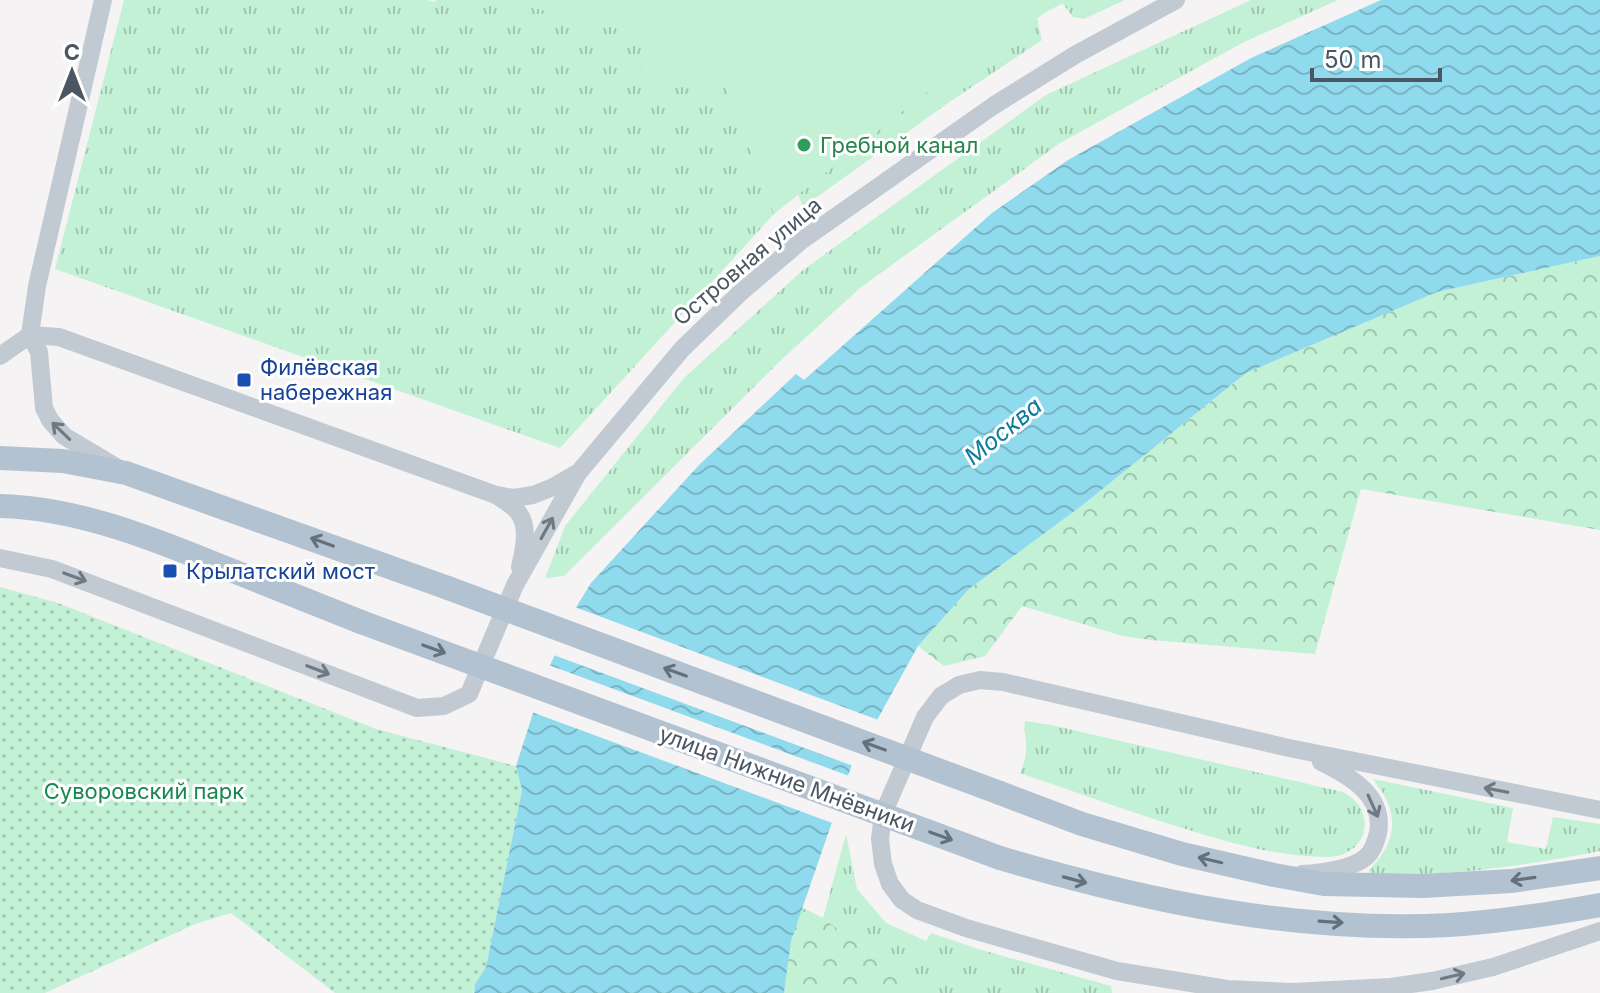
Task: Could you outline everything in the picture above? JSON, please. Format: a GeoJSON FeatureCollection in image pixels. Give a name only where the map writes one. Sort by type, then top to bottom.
{"type":"FeatureCollection","features":[{"type":"Feature","properties":{"kind":"main road"},"geometry":{"type":"LineString","coordinates":[[0,458],[63,461],[126,473],[448,588],[1082,824],[1182,854],[1324,884],[1422,886],[1512,881],[1600,868]]}},
{"type":"Feature","properties":{"kind":"main road","name":"улица Нижние Мнёвники"},"geometry":{"type":"LineString","coordinates":[[0,506],[87,518],[180,550],[361,622],[1000,858],[1075,880],[1181,905],[1275,919],[1370,925],[1448,925],[1532,917],[1600,905]]}},
{"type":"Feature","properties":{"kind":"street"},"geometry":{"type":"LineString","coordinates":[[103,0],[37,286],[30,335],[39,352],[44,408],[50,420],[64,436],[126,473]]}},
{"type":"Feature","properties":{"kind":"street","name":"Островная улица"},"geometry":{"type":"LineString","coordinates":[[496,495],[514,498],[533,495],[579,472],[682,349],[740,293],[801,241],[993,106],[1075,55],[1176,0]]}},
{"type":"Feature","properties":{"kind":"street"},"geometry":{"type":"LineString","coordinates":[[0,356],[30,335],[59,337],[496,495],[515,509],[522,519],[523,554],[515,585]]}},
{"type":"Feature","properties":{"kind":"street"},"geometry":{"type":"LineString","coordinates":[[0,558],[52,569],[417,708],[444,706],[469,694],[515,585],[579,472]]}},
{"type":"Feature","properties":{"kind":"street"},"geometry":{"type":"LineString","coordinates":[[1600,810],[1289,748],[1003,682],[980,680],[959,685],[941,696],[925,717],[883,814],[880,839],[883,864],[890,884],[902,900],[917,910],[966,928],[1117,971],[1227,989],[1293,992],[1391,987],[1432,981],[1493,967],[1600,931]]}},
{"type":"Feature","properties":{"kind":"street"},"geometry":{"type":"LineString","coordinates":[[1274,875],[1324,872],[1367,857],[1376,841],[1380,824],[1377,809],[1365,788],[1345,773],[1289,748]]}},
{"type":"Feature","properties":{"kind":"green space"},"geometry":{"type":"Polygon","coordinates":[[[124,0],[502,0],[652,37],[645,79],[721,71],[774,214],[560,448],[55,269],[124,0]]]}},
{"type":"Feature","properties":{"kind":"green space","name":"Гребной канал"},"geometry":{"type":"Polygon","coordinates":[[[502,0],[1069,0],[922,96],[774,214],[721,71],[691,89],[645,80],[652,37],[502,0]]]}},
{"type":"Feature","properties":{"kind":"green space"},"geometry":{"type":"Polygon","coordinates":[[[1060,0],[1125,0],[1084,19],[1073,17],[1060,0]]]}},
{"type":"Feature","properties":{"kind":"green space"},"geometry":{"type":"Polygon","coordinates":[[[1251,0],[1338,0],[1244,42],[1060,143],[860,288],[780,361],[564,576],[545,578],[565,526],[684,378],[803,270],[1046,95],[1251,0]]]}},
{"type":"Feature","properties":{"kind":"green space"},"geometry":{"type":"Polygon","coordinates":[[[1037,18],[1042,40],[803,207],[760,101],[1037,18]]]}},
{"type":"Feature","properties":{"kind":"green space"},"geometry":{"type":"Polygon","coordinates":[[[1600,256],[1600,530],[1361,489],[1315,654],[1123,636],[1022,606],[985,656],[944,666],[918,646],[969,589],[1084,504],[1246,373],[1437,292],[1600,256]]]}},
{"type":"Feature","properties":{"kind":"green space","name":"Суворовский парк"},"geometry":{"type":"Polygon","coordinates":[[[0,587],[58,603],[376,729],[516,766],[522,790],[486,967],[473,993],[335,993],[231,913],[195,924],[45,993],[0,993],[0,587]]]}},
{"type":"Feature","properties":{"kind":"green space"},"geometry":{"type":"Polygon","coordinates":[[[1025,721],[1343,792],[1361,810],[1365,821],[1364,832],[1352,850],[1341,855],[1309,856],[1240,845],[1146,817],[1020,773],[1026,754],[1025,721]]]}},
{"type":"Feature","properties":{"kind":"green space"},"geometry":{"type":"Polygon","coordinates":[[[1373,779],[1513,808],[1507,842],[1546,849],[1553,817],[1600,824],[1600,851],[1485,869],[1427,874],[1369,874],[1388,844],[1392,826],[1389,806],[1373,779]]]}},
{"type":"Feature","properties":{"kind":"green space"},"geometry":{"type":"Polygon","coordinates":[[[846,834],[857,889],[886,923],[926,941],[931,933],[1111,986],[1112,993],[939,993],[856,943],[823,918],[846,834]]]}},
{"type":"Feature","properties":{"kind":"green space"},"geometry":{"type":"Polygon","coordinates":[[[801,907],[939,993],[784,993],[790,941],[801,907]]]}},
{"type":"Feature","properties":{"kind":"water","name":"Москва"},"geometry":{"type":"Polygon","coordinates":[[[1381,0],[1600,0],[1600,256],[1437,292],[1246,373],[1084,504],[969,589],[918,646],[851,767],[791,941],[784,993],[474,993],[475,984],[486,967],[522,790],[516,766],[544,679],[575,609],[591,583],[699,465],[796,374],[804,380],[992,213],[1068,160],[1251,58],[1381,0]]]}},
{"type":"Feature","properties":{"kind":"pier"},"geometry":{"type":"Polygon","coordinates":[[[572,606],[881,721],[856,767],[551,654],[572,606]]]}},
{"type":"Feature","properties":{"kind":"pier"},"geometry":{"type":"Polygon","coordinates":[[[546,664],[852,777],[835,824],[529,711],[546,664]]]}},
{"type":"Feature","properties":{"kind":"place","name":"Гребной канал"},"geometry":{"type":"Point","coordinates":[804,145]}},
{"type":"Feature","properties":{"kind":"place","name":"Филёвская набережная"},"geometry":{"type":"Point","coordinates":[244,380]}},
{"type":"Feature","properties":{"kind":"place","name":"Крылатский мост"},"geometry":{"type":"Point","coordinates":[170,571]}}]}
